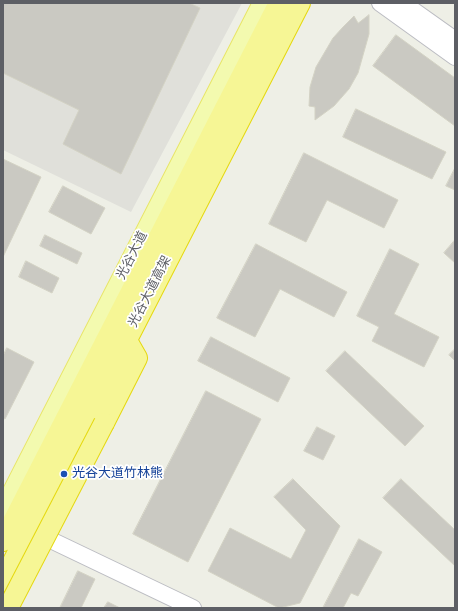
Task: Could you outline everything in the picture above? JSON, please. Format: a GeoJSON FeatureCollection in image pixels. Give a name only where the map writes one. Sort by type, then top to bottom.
{"type":"FeatureCollection","features":[{"type":"Feature","properties":{"kind":"highway","name":"光谷大道高架"},"geometry":{"type":"LineString","coordinates":[[3,541],[279,3]]}},
{"type":"Feature","properties":{"kind":"highway","name":"光谷大道高架"},"geometry":{"type":"LineString","coordinates":[[3,581],[300,3]]}},
{"type":"Feature","properties":{"kind":"highway"},"geometry":{"type":"LineString","coordinates":[[8,608],[137,358],[129,344]]}},
{"type":"Feature","properties":{"kind":"main road","name":"光谷大道"},"geometry":{"type":"LineString","coordinates":[[3,509],[262,3]]}},
{"type":"Feature","properties":{"kind":"main road"},"geometry":{"type":"LineString","coordinates":[[3,589],[129,344],[308,3]]}},
{"type":"Feature","properties":{"kind":"street"},"geometry":{"type":"LineString","coordinates":[[380,3],[455,57]]}},
{"type":"Feature","properties":{"kind":"street"},"geometry":{"type":"LineString","coordinates":[[403,3],[455,40]]}},
{"type":"Feature","properties":{"kind":"street"},"geometry":{"type":"LineString","coordinates":[[33,532],[193,608]]}},
{"type":"Feature","properties":{"kind":"shaded area"},"geometry":{"type":"Polygon","coordinates":[[[3,3],[242,3],[131,212],[3,150],[3,3]]]}},
{"type":"Feature","properties":{"kind":"building"},"geometry":{"type":"Polygon","coordinates":[[[3,3],[189,3],[200,8],[121,174],[63,144],[79,110],[3,73],[3,3]]]}},
{"type":"Feature","properties":{"kind":"building"},"geometry":{"type":"Polygon","coordinates":[[[369,15],[369,34],[358,73],[349,89],[334,106],[315,120],[315,107],[309,106],[310,87],[316,67],[333,38],[354,16],[358,23],[369,15]]]}},
{"type":"Feature","properties":{"kind":"building"},"geometry":{"type":"Polygon","coordinates":[[[396,35],[455,78],[455,126],[373,66],[396,35]]]}},
{"type":"Feature","properties":{"kind":"building"},"geometry":{"type":"Polygon","coordinates":[[[356,109],[446,152],[432,179],[343,137],[356,109]]]}},
{"type":"Feature","properties":{"kind":"building"},"geometry":{"type":"Polygon","coordinates":[[[304,153],[398,200],[384,228],[327,200],[306,242],[269,224],[304,153]]]}},
{"type":"Feature","properties":{"kind":"building"},"geometry":{"type":"Polygon","coordinates":[[[3,159],[41,177],[3,257],[3,159]]]}},
{"type":"Feature","properties":{"kind":"building"},"geometry":{"type":"Polygon","coordinates":[[[455,168],[455,190],[446,186],[455,168]]]}},
{"type":"Feature","properties":{"kind":"building"},"geometry":{"type":"Polygon","coordinates":[[[63,186],[105,208],[91,234],[49,212],[63,186]]]}},
{"type":"Feature","properties":{"kind":"building"},"geometry":{"type":"Polygon","coordinates":[[[45,235],[82,253],[77,264],[40,246],[45,235]]]}},
{"type":"Feature","properties":{"kind":"building"},"geometry":{"type":"Polygon","coordinates":[[[455,240],[455,263],[444,253],[455,240]]]}},
{"type":"Feature","properties":{"kind":"building"},"geometry":{"type":"Polygon","coordinates":[[[256,244],[347,292],[334,317],[280,289],[255,337],[217,318],[256,244]]]}},
{"type":"Feature","properties":{"kind":"building"},"geometry":{"type":"Polygon","coordinates":[[[390,249],[419,264],[394,314],[439,337],[424,367],[372,341],[379,327],[357,316],[390,249]]]}},
{"type":"Feature","properties":{"kind":"building"},"geometry":{"type":"Polygon","coordinates":[[[26,261],[59,278],[52,293],[19,277],[26,261]]]}},
{"type":"Feature","properties":{"kind":"building"},"geometry":{"type":"Polygon","coordinates":[[[211,337],[290,378],[278,402],[198,361],[211,337]]]}},
{"type":"Feature","properties":{"kind":"building"},"geometry":{"type":"Polygon","coordinates":[[[7,348],[34,362],[5,419],[3,418],[3,356],[7,348]]]}},
{"type":"Feature","properties":{"kind":"building"},"geometry":{"type":"Polygon","coordinates":[[[455,349],[455,361],[449,355],[455,349]]]}},
{"type":"Feature","properties":{"kind":"building"},"geometry":{"type":"Polygon","coordinates":[[[345,351],[424,426],[405,446],[326,371],[345,351]]]}},
{"type":"Feature","properties":{"kind":"building"},"geometry":{"type":"Polygon","coordinates":[[[206,391],[261,419],[188,562],[133,534],[206,391]]]}},
{"type":"Feature","properties":{"kind":"building"},"geometry":{"type":"Polygon","coordinates":[[[317,427],[335,436],[323,460],[304,451],[317,427]]]}},
{"type":"Feature","properties":{"kind":"building"},"geometry":{"type":"Polygon","coordinates":[[[293,479],[340,526],[300,603],[279,608],[208,571],[230,528],[291,559],[306,530],[274,497],[293,479]]]}},
{"type":"Feature","properties":{"kind":"building"},"geometry":{"type":"Polygon","coordinates":[[[401,479],[455,530],[455,566],[383,498],[401,479]]]}},
{"type":"Feature","properties":{"kind":"building"},"geometry":{"type":"Polygon","coordinates":[[[359,539],[382,552],[358,596],[351,593],[343,608],[323,608],[359,539]]]}},
{"type":"Feature","properties":{"kind":"building"},"geometry":{"type":"Polygon","coordinates":[[[78,571],[95,579],[81,608],[60,608],[78,571]]]}},
{"type":"Feature","properties":{"kind":"building"},"geometry":{"type":"Polygon","coordinates":[[[108,602],[120,608],[104,608],[108,602]]]}},
{"type":"Feature","properties":{"kind":"place","name":"光谷大道竹林熊"},"geometry":{"type":"Point","coordinates":[64,474]}}]}
